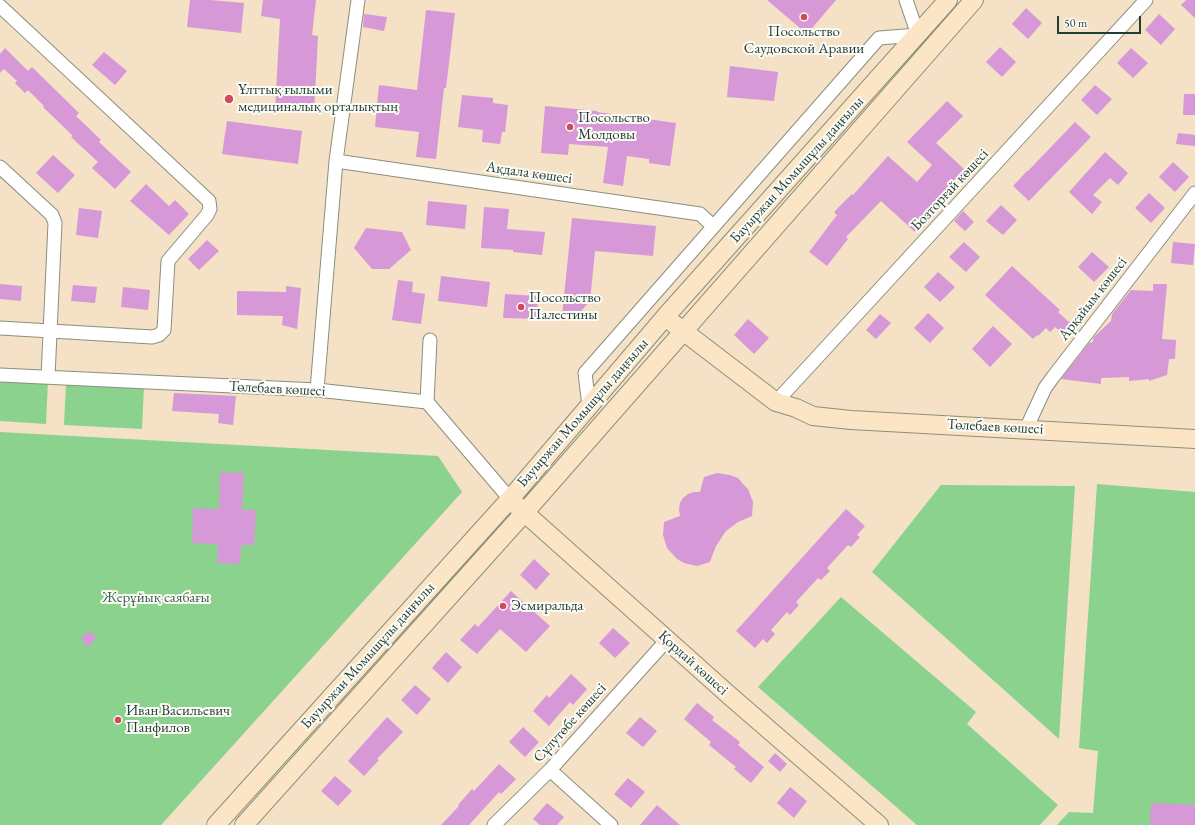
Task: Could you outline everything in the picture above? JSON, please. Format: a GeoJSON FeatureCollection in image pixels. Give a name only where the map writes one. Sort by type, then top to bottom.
{"type":"FeatureCollection","features":[{"type":"Feature","properties":{"kind":"main road","name":"Бауыржан Момышұлы даңғылы"},"geometry":{"type":"LineString","coordinates":[[216,825],[510,499],[665,317],[948,0]]}},
{"type":"Feature","properties":{"kind":"main road","name":"Бауыржан Момышұлы даңғылы"},"geometry":{"type":"LineString","coordinates":[[244,825],[525,512],[974,0]]}},
{"type":"Feature","properties":{"kind":"main road"},"geometry":{"type":"LineString","coordinates":[[665,317],[776,402]]}},
{"type":"Feature","properties":{"kind":"main road","name":"Төлебаев көшесі"},"geometry":{"type":"LineString","coordinates":[[776,402],[796,408],[813,416],[851,420],[1195,439]]}},
{"type":"Feature","properties":{"kind":"main road","name":"Қордай көшесі"},"geometry":{"type":"LineString","coordinates":[[510,499],[736,701],[879,825]]}},
{"type":"Feature","properties":{"kind":"street"},"geometry":{"type":"LineString","coordinates":[[317,390],[336,161],[358,0]]}},
{"type":"Feature","properties":{"kind":"street"},"geometry":{"type":"LineString","coordinates":[[589,406],[585,373],[879,38],[918,35],[906,0]]}},
{"type":"Feature","properties":{"kind":"street","name":"Бозторғай көшесі"},"geometry":{"type":"LineString","coordinates":[[776,402],[1146,0]]}},
{"type":"Feature","properties":{"kind":"street"},"geometry":{"type":"LineString","coordinates":[[0,6],[209,201],[210,209],[207,215],[168,261],[164,330],[159,336],[152,337],[0,328]]}},
{"type":"Feature","properties":{"kind":"street","name":"Ақдала көшесі"},"geometry":{"type":"LineString","coordinates":[[336,161],[700,214],[713,226]]}},
{"type":"Feature","properties":{"kind":"street"},"geometry":{"type":"LineString","coordinates":[[0,166],[52,215],[55,223],[48,376]]}},
{"type":"Feature","properties":{"kind":"street","name":"Арқайым көшесі"},"geometry":{"type":"LineString","coordinates":[[1026,429],[1045,388],[1195,193]]}},
{"type":"Feature","properties":{"kind":"street"},"geometry":{"type":"LineString","coordinates":[[430,340],[427,402],[510,499]]}},
{"type":"Feature","properties":{"kind":"street","name":"Төлебаев көшесі"},"geometry":{"type":"LineString","coordinates":[[0,374],[317,390],[427,402]]}},
{"type":"Feature","properties":{"kind":"street","name":"Сұлутөбе көшесі"},"geometry":{"type":"LineString","coordinates":[[494,825],[550,770],[667,640]]}},
{"type":"Feature","properties":{"kind":"street"},"geometry":{"type":"LineString","coordinates":[[550,770],[611,825]]}},
{"type":"Feature","properties":{"kind":"green space"},"geometry":{"type":"Polygon","coordinates":[[[0,379],[48,381],[46,424],[0,421],[0,379]]]}},
{"type":"Feature","properties":{"kind":"green space"},"geometry":{"type":"Polygon","coordinates":[[[66,383],[144,386],[142,429],[64,425],[66,383]]]}},
{"type":"Feature","properties":{"kind":"green space","name":"Жерұйық саябағы"},"geometry":{"type":"Polygon","coordinates":[[[0,432],[438,456],[462,492],[161,825],[0,825],[0,432]]]}},
{"type":"Feature","properties":{"kind":"green space"},"geometry":{"type":"Polygon","coordinates":[[[1097,484],[1195,492],[1195,825],[1057,825],[1069,812],[1093,813],[1098,751],[1079,748],[1097,484]]]}},
{"type":"Feature","properties":{"kind":"green space"},"geometry":{"type":"Polygon","coordinates":[[[941,485],[1075,486],[1059,739],[872,572],[941,485]]]}},
{"type":"Feature","properties":{"kind":"green space"},"geometry":{"type":"Polygon","coordinates":[[[841,597],[976,712],[967,724],[1058,805],[1040,825],[917,825],[758,687],[841,597]]]}},
{"type":"Feature","properties":{"kind":"building"},"geometry":{"type":"Polygon","coordinates":[[[190,0],[244,3],[241,33],[187,27],[190,0]]]}},
{"type":"Feature","properties":{"kind":"building"},"geometry":{"type":"Polygon","coordinates":[[[263,0],[316,0],[312,35],[318,36],[314,113],[275,111],[280,19],[261,16],[263,0]]]}},
{"type":"Feature","properties":{"kind":"building","name":"Посольство Саудовской Аравии"},"geometry":{"type":"Polygon","coordinates":[[[767,0],[836,0],[807,34],[767,0]]]}},
{"type":"Feature","properties":{"kind":"building"},"geometry":{"type":"Polygon","coordinates":[[[1186,0],[1195,0],[1195,18],[1181,5],[1186,0]]]}},
{"type":"Feature","properties":{"kind":"building"},"geometry":{"type":"Polygon","coordinates":[[[1026,8],[1042,23],[1028,39],[1012,24],[1026,8]]]}},
{"type":"Feature","properties":{"kind":"building"},"geometry":{"type":"Polygon","coordinates":[[[426,10],[455,13],[446,88],[444,88],[436,159],[416,157],[419,132],[375,127],[379,85],[417,90],[426,10]]]}},
{"type":"Feature","properties":{"kind":"building"},"geometry":{"type":"Polygon","coordinates":[[[364,14],[387,17],[384,31],[363,27],[364,14]]]}},
{"type":"Feature","properties":{"kind":"building"},"geometry":{"type":"Polygon","coordinates":[[[1159,14],[1175,29],[1161,45],[1145,30],[1159,14]]]}},
{"type":"Feature","properties":{"kind":"building"},"geometry":{"type":"Polygon","coordinates":[[[1000,47],[1016,62],[1002,77],[986,62],[1000,47]]]}},
{"type":"Feature","properties":{"kind":"building"},"geometry":{"type":"Polygon","coordinates":[[[5,48],[28,71],[32,67],[79,113],[76,116],[101,140],[99,142],[131,172],[115,189],[92,168],[98,162],[71,137],[73,136],[43,107],[44,106],[28,90],[25,93],[15,83],[17,81],[4,69],[0,73],[0,54],[5,48]]]}},
{"type":"Feature","properties":{"kind":"building"},"geometry":{"type":"Polygon","coordinates":[[[1131,48],[1148,63],[1133,78],[1117,63],[1131,48]]]}},
{"type":"Feature","properties":{"kind":"building"},"geometry":{"type":"Polygon","coordinates":[[[104,52],[127,71],[115,85],[92,65],[104,52]]]}},
{"type":"Feature","properties":{"kind":"building"},"geometry":{"type":"Polygon","coordinates":[[[730,66],[778,72],[774,101],[727,97],[730,66]]]}},
{"type":"Feature","properties":{"kind":"building"},"geometry":{"type":"Polygon","coordinates":[[[1095,85],[1112,99],[1097,115],[1081,100],[1095,85]]]}},
{"type":"Feature","properties":{"kind":"building"},"geometry":{"type":"Polygon","coordinates":[[[1184,94],[1195,94],[1195,115],[1183,115],[1184,94]]]}},
{"type":"Feature","properties":{"kind":"building"},"geometry":{"type":"Polygon","coordinates":[[[462,95],[493,98],[493,103],[508,105],[505,132],[502,132],[500,144],[482,142],[483,130],[458,127],[462,95]]]}},
{"type":"Feature","properties":{"kind":"building"},"geometry":{"type":"Polygon","coordinates":[[[947,101],[963,116],[936,143],[964,169],[938,199],[942,202],[915,232],[881,201],[846,237],[848,239],[827,266],[809,252],[837,215],[834,212],[852,194],[853,195],[888,156],[917,182],[932,165],[907,142],[947,101]]]}},
{"type":"Feature","properties":{"kind":"building"},"geometry":{"type":"Polygon","coordinates":[[[545,106],[597,111],[676,123],[670,166],[649,163],[649,159],[627,156],[623,186],[603,183],[608,147],[569,144],[568,155],[541,153],[545,106]]]}},
{"type":"Feature","properties":{"kind":"building"},"geometry":{"type":"Polygon","coordinates":[[[227,121],[302,131],[298,164],[222,154],[227,121]]]}},
{"type":"Feature","properties":{"kind":"building"},"geometry":{"type":"Polygon","coordinates":[[[1075,122],[1091,137],[1029,201],[1013,186],[1075,122]]]}},
{"type":"Feature","properties":{"kind":"building"},"geometry":{"type":"Polygon","coordinates":[[[1178,133],[1195,135],[1195,146],[1176,144],[1178,133]]]}},
{"type":"Feature","properties":{"kind":"building"},"geometry":{"type":"Polygon","coordinates":[[[1105,152],[1128,173],[1118,185],[1110,178],[1093,195],[1102,202],[1092,214],[1069,192],[1105,152]]]}},
{"type":"Feature","properties":{"kind":"building"},"geometry":{"type":"Polygon","coordinates":[[[53,155],[75,175],[58,193],[36,173],[53,155]]]}},
{"type":"Feature","properties":{"kind":"building"},"geometry":{"type":"Polygon","coordinates":[[[1173,162],[1189,177],[1175,192],[1159,177],[1173,162]]]}},
{"type":"Feature","properties":{"kind":"building"},"geometry":{"type":"Polygon","coordinates":[[[146,184],[169,206],[175,200],[189,214],[169,235],[130,201],[146,184]]]}},
{"type":"Feature","properties":{"kind":"building"},"geometry":{"type":"Polygon","coordinates":[[[1149,193],[1165,208],[1151,223],[1135,208],[1149,193]]]}},
{"type":"Feature","properties":{"kind":"building"},"geometry":{"type":"Polygon","coordinates":[[[428,201],[467,205],[465,229],[426,225],[428,201]]]}},
{"type":"Feature","properties":{"kind":"building"},"geometry":{"type":"Polygon","coordinates":[[[1001,205],[1017,220],[1003,235],[986,221],[1001,205]]]}},
{"type":"Feature","properties":{"kind":"building"},"geometry":{"type":"Polygon","coordinates":[[[484,207],[509,209],[507,229],[545,232],[542,255],[513,252],[513,250],[481,248],[484,207]]]}},
{"type":"Feature","properties":{"kind":"building"},"geometry":{"type":"Polygon","coordinates":[[[79,208],[102,211],[98,238],[76,235],[79,208]]]}},
{"type":"Feature","properties":{"kind":"building"},"geometry":{"type":"Polygon","coordinates":[[[963,211],[974,222],[965,231],[954,221],[963,211]]]}},
{"type":"Feature","properties":{"kind":"building"},"geometry":{"type":"Polygon","coordinates":[[[572,218],[656,226],[653,256],[595,251],[590,301],[576,317],[562,316],[572,218]]]}},
{"type":"Feature","properties":{"kind":"building"},"geometry":{"type":"Polygon","coordinates":[[[366,228],[402,232],[411,250],[389,269],[372,269],[354,248],[366,228]]]}},
{"type":"Feature","properties":{"kind":"building"},"geometry":{"type":"Polygon","coordinates":[[[207,240],[219,251],[199,270],[188,259],[207,240]]]}},
{"type":"Feature","properties":{"kind":"building"},"geometry":{"type":"Polygon","coordinates":[[[964,242],[980,257],[966,272],[949,257],[964,242]]]}},
{"type":"Feature","properties":{"kind":"building"},"geometry":{"type":"Polygon","coordinates":[[[1173,242],[1195,244],[1193,265],[1171,263],[1173,242]]]}},
{"type":"Feature","properties":{"kind":"building"},"geometry":{"type":"Polygon","coordinates":[[[1092,252],[1109,267],[1094,282],[1078,267],[1092,252]]]}},
{"type":"Feature","properties":{"kind":"building"},"geometry":{"type":"Polygon","coordinates":[[[1012,266],[1060,310],[1058,312],[1071,324],[1062,333],[1055,327],[1050,332],[1046,328],[1033,339],[985,295],[1012,266]]]}},
{"type":"Feature","properties":{"kind":"building"},"geometry":{"type":"Polygon","coordinates":[[[938,272],[955,287],[940,302],[924,287],[938,272]]]}},
{"type":"Feature","properties":{"kind":"building"},"geometry":{"type":"Polygon","coordinates":[[[441,276],[490,282],[487,307],[438,301],[441,276]]]}},
{"type":"Feature","properties":{"kind":"building"},"geometry":{"type":"Polygon","coordinates":[[[398,280],[413,282],[412,292],[425,294],[421,324],[392,320],[398,280]]]}},
{"type":"Feature","properties":{"kind":"building"},"geometry":{"type":"Polygon","coordinates":[[[0,284],[22,286],[21,301],[0,299],[0,284]]]}},
{"type":"Feature","properties":{"kind":"building"},"geometry":{"type":"Polygon","coordinates":[[[1153,284],[1167,284],[1162,339],[1176,340],[1175,359],[1169,359],[1167,375],[1149,381],[1149,379],[1129,381],[1129,377],[1101,378],[1101,384],[1061,379],[1089,343],[1093,342],[1093,338],[1111,321],[1112,314],[1131,290],[1153,291],[1153,284]]]}},
{"type":"Feature","properties":{"kind":"building"},"geometry":{"type":"Polygon","coordinates":[[[73,285],[97,287],[95,303],[71,301],[73,285]]]}},
{"type":"Feature","properties":{"kind":"building"},"geometry":{"type":"Polygon","coordinates":[[[286,286],[301,288],[297,329],[282,325],[283,316],[237,315],[237,291],[286,292],[286,286]]]}},
{"type":"Feature","properties":{"kind":"building"},"geometry":{"type":"Polygon","coordinates":[[[123,287],[150,290],[148,310],[121,307],[123,287]]]}},
{"type":"Feature","properties":{"kind":"building","name":"Посольство Палестины"},"geometry":{"type":"Polygon","coordinates":[[[505,294],[538,296],[537,319],[503,318],[505,294]]]}},
{"type":"Feature","properties":{"kind":"building"},"geometry":{"type":"Polygon","coordinates":[[[928,313],[944,328],[930,343],[914,328],[928,313]]]}},
{"type":"Feature","properties":{"kind":"building"},"geometry":{"type":"Polygon","coordinates":[[[880,314],[891,323],[876,339],[866,330],[880,314]]]}},
{"type":"Feature","properties":{"kind":"building"},"geometry":{"type":"Polygon","coordinates":[[[748,319],[769,338],[754,354],[734,335],[748,319]]]}},
{"type":"Feature","properties":{"kind":"building"},"geometry":{"type":"Polygon","coordinates":[[[993,326],[1012,344],[990,367],[972,349],[993,326]]]}},
{"type":"Feature","properties":{"kind":"building"},"geometry":{"type":"Polygon","coordinates":[[[174,393],[236,396],[233,425],[218,423],[219,414],[172,411],[174,393]]]}},
{"type":"Feature","properties":{"kind":"building"},"geometry":{"type":"Polygon","coordinates":[[[220,472],[244,473],[242,510],[256,510],[254,545],[241,545],[240,564],[217,563],[218,544],[192,543],[193,508],[219,509],[220,472]]]}},
{"type":"Feature","properties":{"kind":"building"},"geometry":{"type":"Polygon","coordinates":[[[717,473],[738,478],[748,489],[753,502],[752,516],[738,522],[726,531],[716,546],[710,562],[697,566],[684,563],[677,559],[667,548],[663,535],[664,522],[680,516],[680,503],[683,498],[688,494],[700,492],[704,477],[717,473]]]}},
{"type":"Feature","properties":{"kind":"building"},"geometry":{"type":"Polygon","coordinates":[[[846,509],[865,526],[857,535],[860,537],[851,547],[848,545],[827,568],[830,571],[821,580],[818,578],[796,602],[799,605],[790,615],[787,612],[771,630],[775,634],[767,643],[763,639],[755,648],[736,631],[846,509]]]}},
{"type":"Feature","properties":{"kind":"building"},"geometry":{"type":"Polygon","coordinates":[[[534,559],[550,574],[536,590],[520,575],[534,559]]]}},
{"type":"Feature","properties":{"kind":"building"},"geometry":{"type":"Polygon","coordinates":[[[511,591],[550,626],[526,652],[500,629],[477,654],[460,640],[475,624],[478,627],[511,591]]]}},
{"type":"Feature","properties":{"kind":"building"},"geometry":{"type":"Polygon","coordinates":[[[613,628],[630,643],[615,658],[599,643],[613,628]]]}},
{"type":"Feature","properties":{"kind":"building"},"geometry":{"type":"Polygon","coordinates":[[[91,631],[96,639],[87,647],[81,637],[91,631]]]}},
{"type":"Feature","properties":{"kind":"building"},"geometry":{"type":"Polygon","coordinates":[[[446,652],[462,667],[448,683],[432,668],[446,652]]]}},
{"type":"Feature","properties":{"kind":"building"},"geometry":{"type":"Polygon","coordinates":[[[571,674],[587,689],[573,705],[570,702],[549,726],[533,711],[547,695],[549,698],[571,674]]]}},
{"type":"Feature","properties":{"kind":"building"},"geometry":{"type":"Polygon","coordinates":[[[415,685],[431,699],[417,715],[401,700],[415,685]]]}},
{"type":"Feature","properties":{"kind":"building"},"geometry":{"type":"Polygon","coordinates":[[[697,703],[714,717],[712,720],[740,742],[738,745],[764,767],[751,783],[734,769],[736,767],[709,745],[711,742],[684,719],[697,703]]]}},
{"type":"Feature","properties":{"kind":"building"},"geometry":{"type":"Polygon","coordinates":[[[387,717],[403,732],[377,759],[379,760],[364,776],[348,761],[387,717]]]}},
{"type":"Feature","properties":{"kind":"building"},"geometry":{"type":"Polygon","coordinates":[[[640,717],[657,731],[643,747],[626,733],[640,717]]]}},
{"type":"Feature","properties":{"kind":"building"},"geometry":{"type":"Polygon","coordinates":[[[523,727],[539,742],[525,757],[509,742],[523,727]]]}},
{"type":"Feature","properties":{"kind":"building"},"geometry":{"type":"Polygon","coordinates":[[[775,753],[787,764],[780,772],[768,761],[775,753]]]}},
{"type":"Feature","properties":{"kind":"building"},"geometry":{"type":"Polygon","coordinates":[[[499,764],[516,779],[501,794],[499,792],[469,825],[441,825],[459,806],[458,805],[472,789],[474,791],[499,764]]]}},
{"type":"Feature","properties":{"kind":"building"},"geometry":{"type":"Polygon","coordinates":[[[335,776],[352,791],[338,806],[321,791],[335,776]]]}},
{"type":"Feature","properties":{"kind":"building"},"geometry":{"type":"Polygon","coordinates":[[[628,778],[645,792],[631,808],[614,794],[628,778]]]}},
{"type":"Feature","properties":{"kind":"building"},"geometry":{"type":"Polygon","coordinates":[[[790,787],[807,801],[794,818],[777,803],[790,787]]]}},
{"type":"Feature","properties":{"kind":"building"},"geometry":{"type":"Polygon","coordinates":[[[547,803],[564,817],[557,825],[540,825],[533,819],[547,803]]]}},
{"type":"Feature","properties":{"kind":"building"},"geometry":{"type":"Polygon","coordinates":[[[1151,803],[1195,805],[1195,825],[1150,825],[1151,803]]]}},
{"type":"Feature","properties":{"kind":"building"},"geometry":{"type":"Polygon","coordinates":[[[657,805],[680,825],[640,825],[657,805]]]}},
{"type":"Feature","properties":{"kind":"place","name":"Посольство Саудовской Аравии"},"geometry":{"type":"Point","coordinates":[804,17]}},
{"type":"Feature","properties":{"kind":"place","name":"Ұлттық ғылыми медициналық орталықтың"},"geometry":{"type":"Point","coordinates":[229,99]}},
{"type":"Feature","properties":{"kind":"place","name":"Посольство Молдовы"},"geometry":{"type":"Point","coordinates":[570,127]}},
{"type":"Feature","properties":{"kind":"place","name":"Посольство Палестины"},"geometry":{"type":"Point","coordinates":[521,307]}},
{"type":"Feature","properties":{"kind":"place","name":"Эсмиральда"},"geometry":{"type":"Point","coordinates":[503,606]}},
{"type":"Feature","properties":{"kind":"place","name":"Иван Васильевич Панфилов"},"geometry":{"type":"Point","coordinates":[118,720]}}]}
